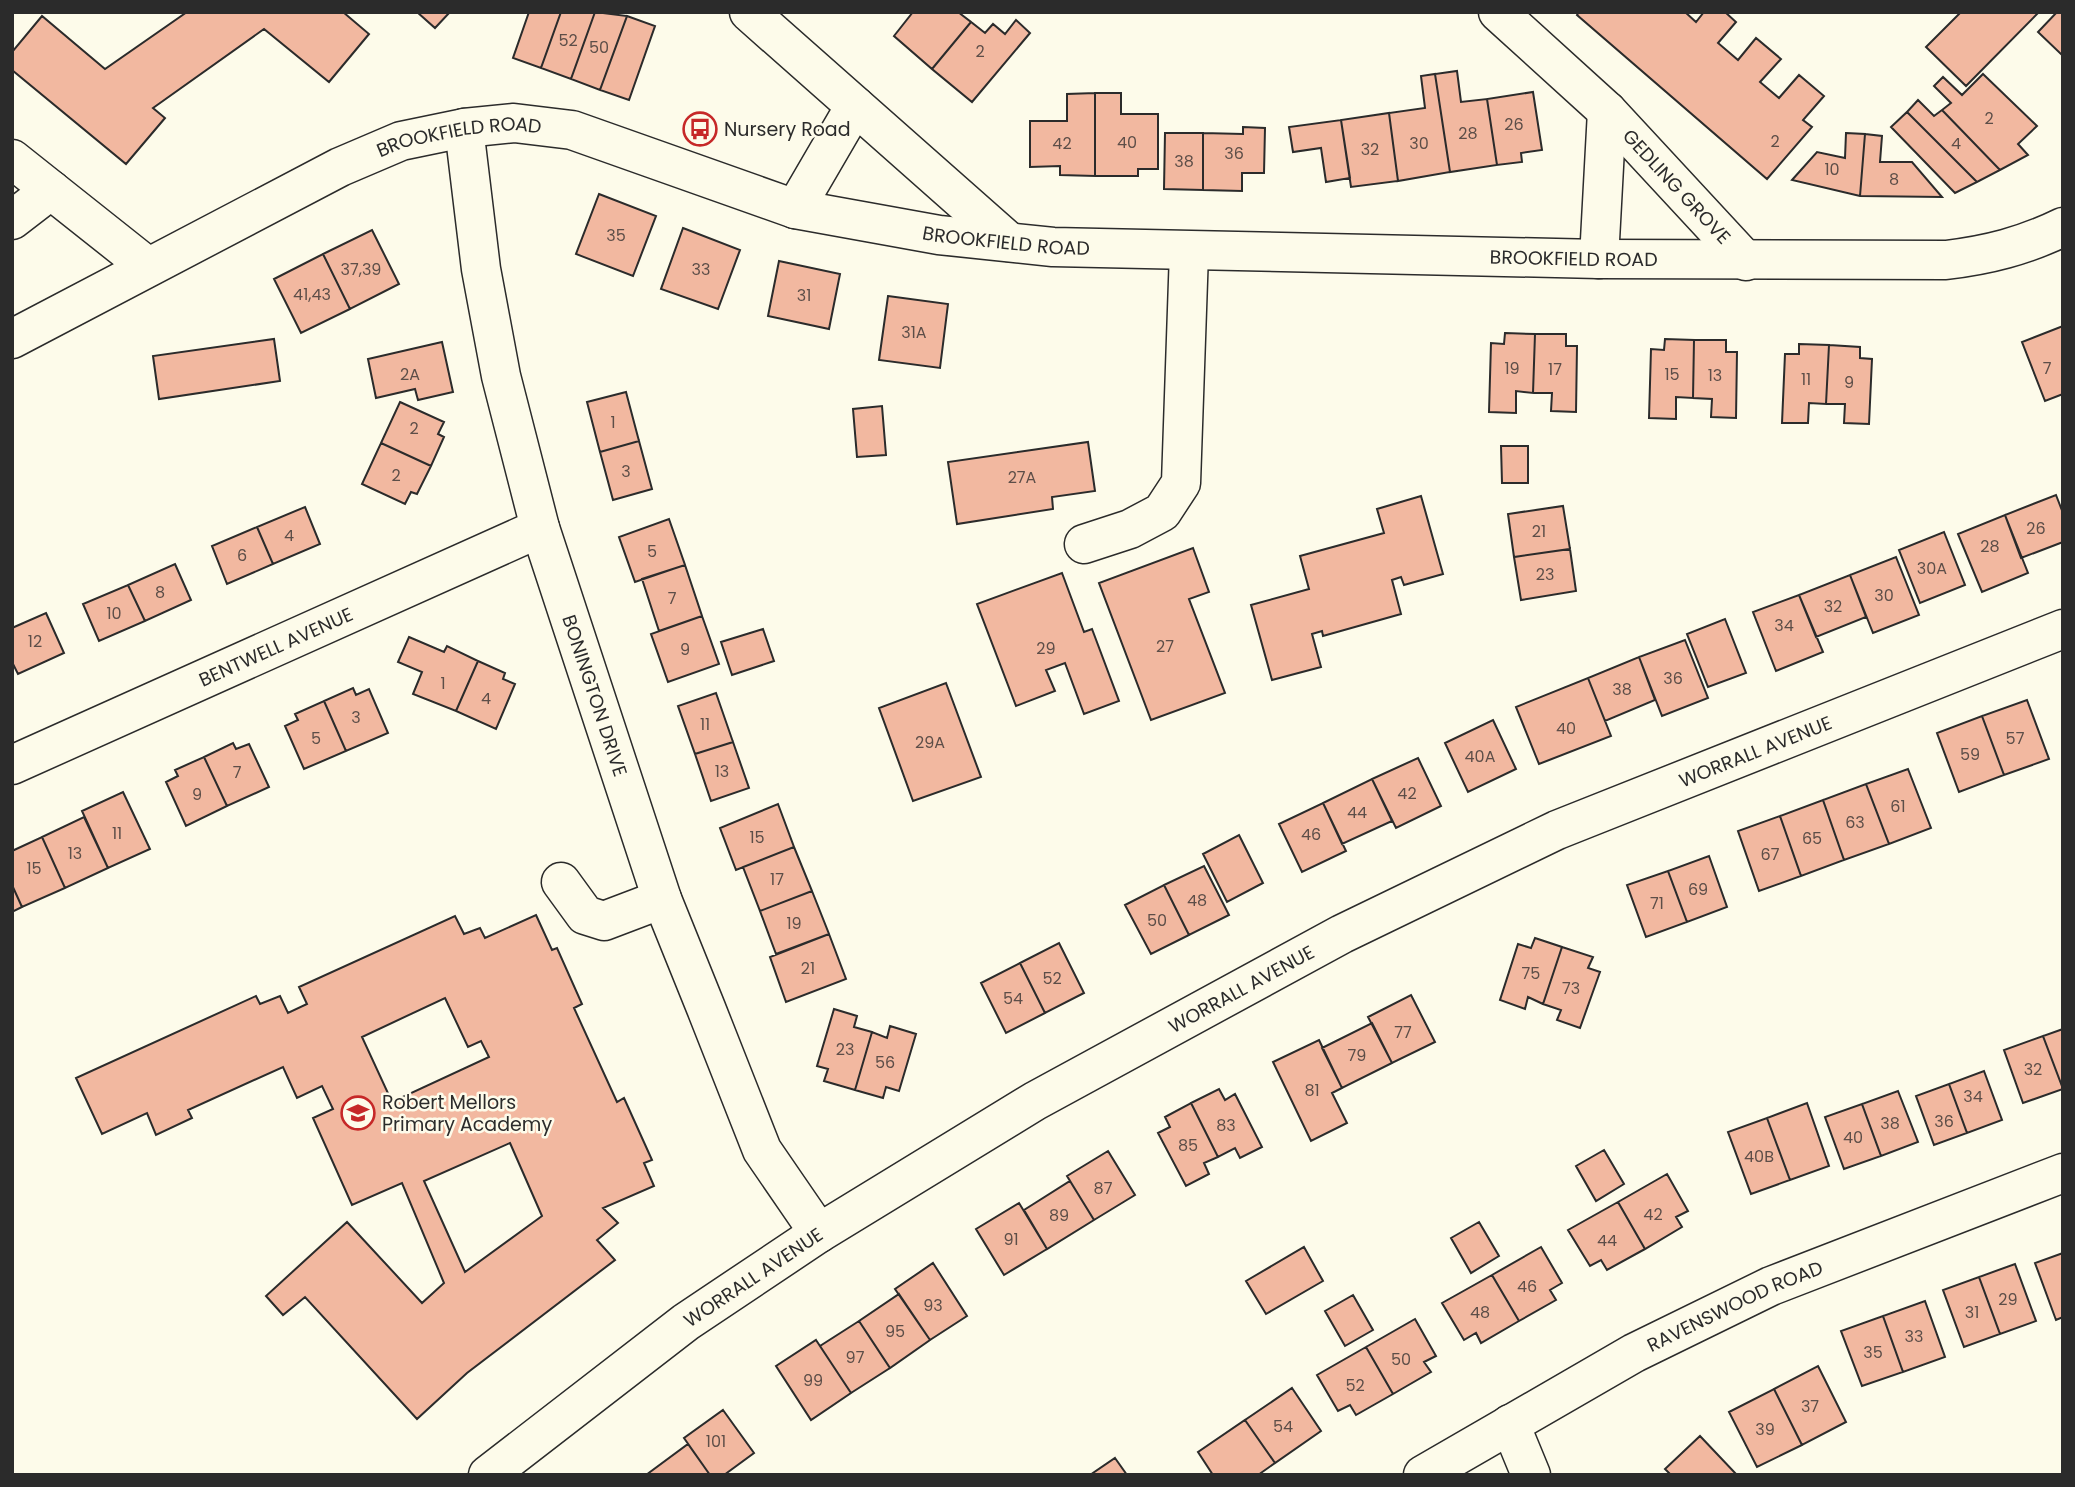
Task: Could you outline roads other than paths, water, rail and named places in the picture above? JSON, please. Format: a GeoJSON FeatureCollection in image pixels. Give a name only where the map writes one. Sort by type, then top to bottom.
{"type":"FeatureCollection","features":[{"type":"Feature","properties":{"kind":"street"},"geometry":{"type":"LineString","coordinates":[[749,12],[1009,242]]}},
{"type":"Feature","properties":{"kind":"street","name":"GEDLING GROVE"},"geometry":{"type":"LineString","coordinates":[[1498,12],[1607,111],[1746,261]]}},
{"type":"Feature","properties":{"kind":"street"},"geometry":{"type":"LineString","coordinates":[[794,209],[855,106]]}},
{"type":"Feature","properties":{"kind":"street","name":"GEDLING GROVE"},"geometry":{"type":"LineString","coordinates":[[1600,259],[1607,111]]}},
{"type":"Feature","properties":{"kind":"street","name":"BROOKFIELD ROAD"},"geometry":{"type":"LineString","coordinates":[[12,339],[340,167],[401,141],[464,128],[514,123],[572,130],[794,209],[939,235],[1009,242],[1189,252],[1746,261],[1946,260],[1987,255],[2029,244],[2063,228]]}},
{"type":"Feature","properties":{"kind":"street","name":"BONINGTON DRIVE"},"geometry":{"type":"LineString","coordinates":[[464,128],[481,269],[501,376],[540,528],[663,898],[762,1150],[819,1233]]}},
{"type":"Feature","properties":{"kind":"street"},"geometry":{"type":"LineString","coordinates":[[12,159],[148,267]]}},
{"type":"Feature","properties":{"kind":"street"},"geometry":{"type":"LineString","coordinates":[[12,220],[51,190]]}},
{"type":"Feature","properties":{"kind":"street"},"geometry":{"type":"LineString","coordinates":[[1084,544],[1130,529],[1162,512],[1181,483],[1189,252]]}},
{"type":"Feature","properties":{"kind":"street","name":"BENTWELL AVENUE"},"geometry":{"type":"LineString","coordinates":[[12,765],[540,528]]}},
{"type":"Feature","properties":{"kind":"street","name":"WORRALL AVENUE"},"geometry":{"type":"LineString","coordinates":[[488,1475],[686,1322],[819,1233],[1035,1101],[1342,934],[1557,830],[2063,629]]}},
{"type":"Feature","properties":{"kind":"street"},"geometry":{"type":"LineString","coordinates":[[561,882],[585,915],[604,921],[663,898]]}},
{"type":"Feature","properties":{"kind":"street","name":"RAVENSWOOD ROAD"},"geometry":{"type":"LineString","coordinates":[[1423,1475],[1634,1353],[1771,1286],[2063,1173]]}},
{"type":"Feature","properties":{"kind":"street"},"geometry":{"type":"LineString","coordinates":[[1510,1424],[1531,1475]]}},
{"type":"Feature","properties":{"kind":"place","name":"Nursery Road"},"geometry":{"type":"Point","coordinates":[700,129]}},
{"type":"Feature","properties":{"kind":"place","name":"Robert Mellors Primary Academy"},"geometry":{"type":"Point","coordinates":[358,1113]}}]}
